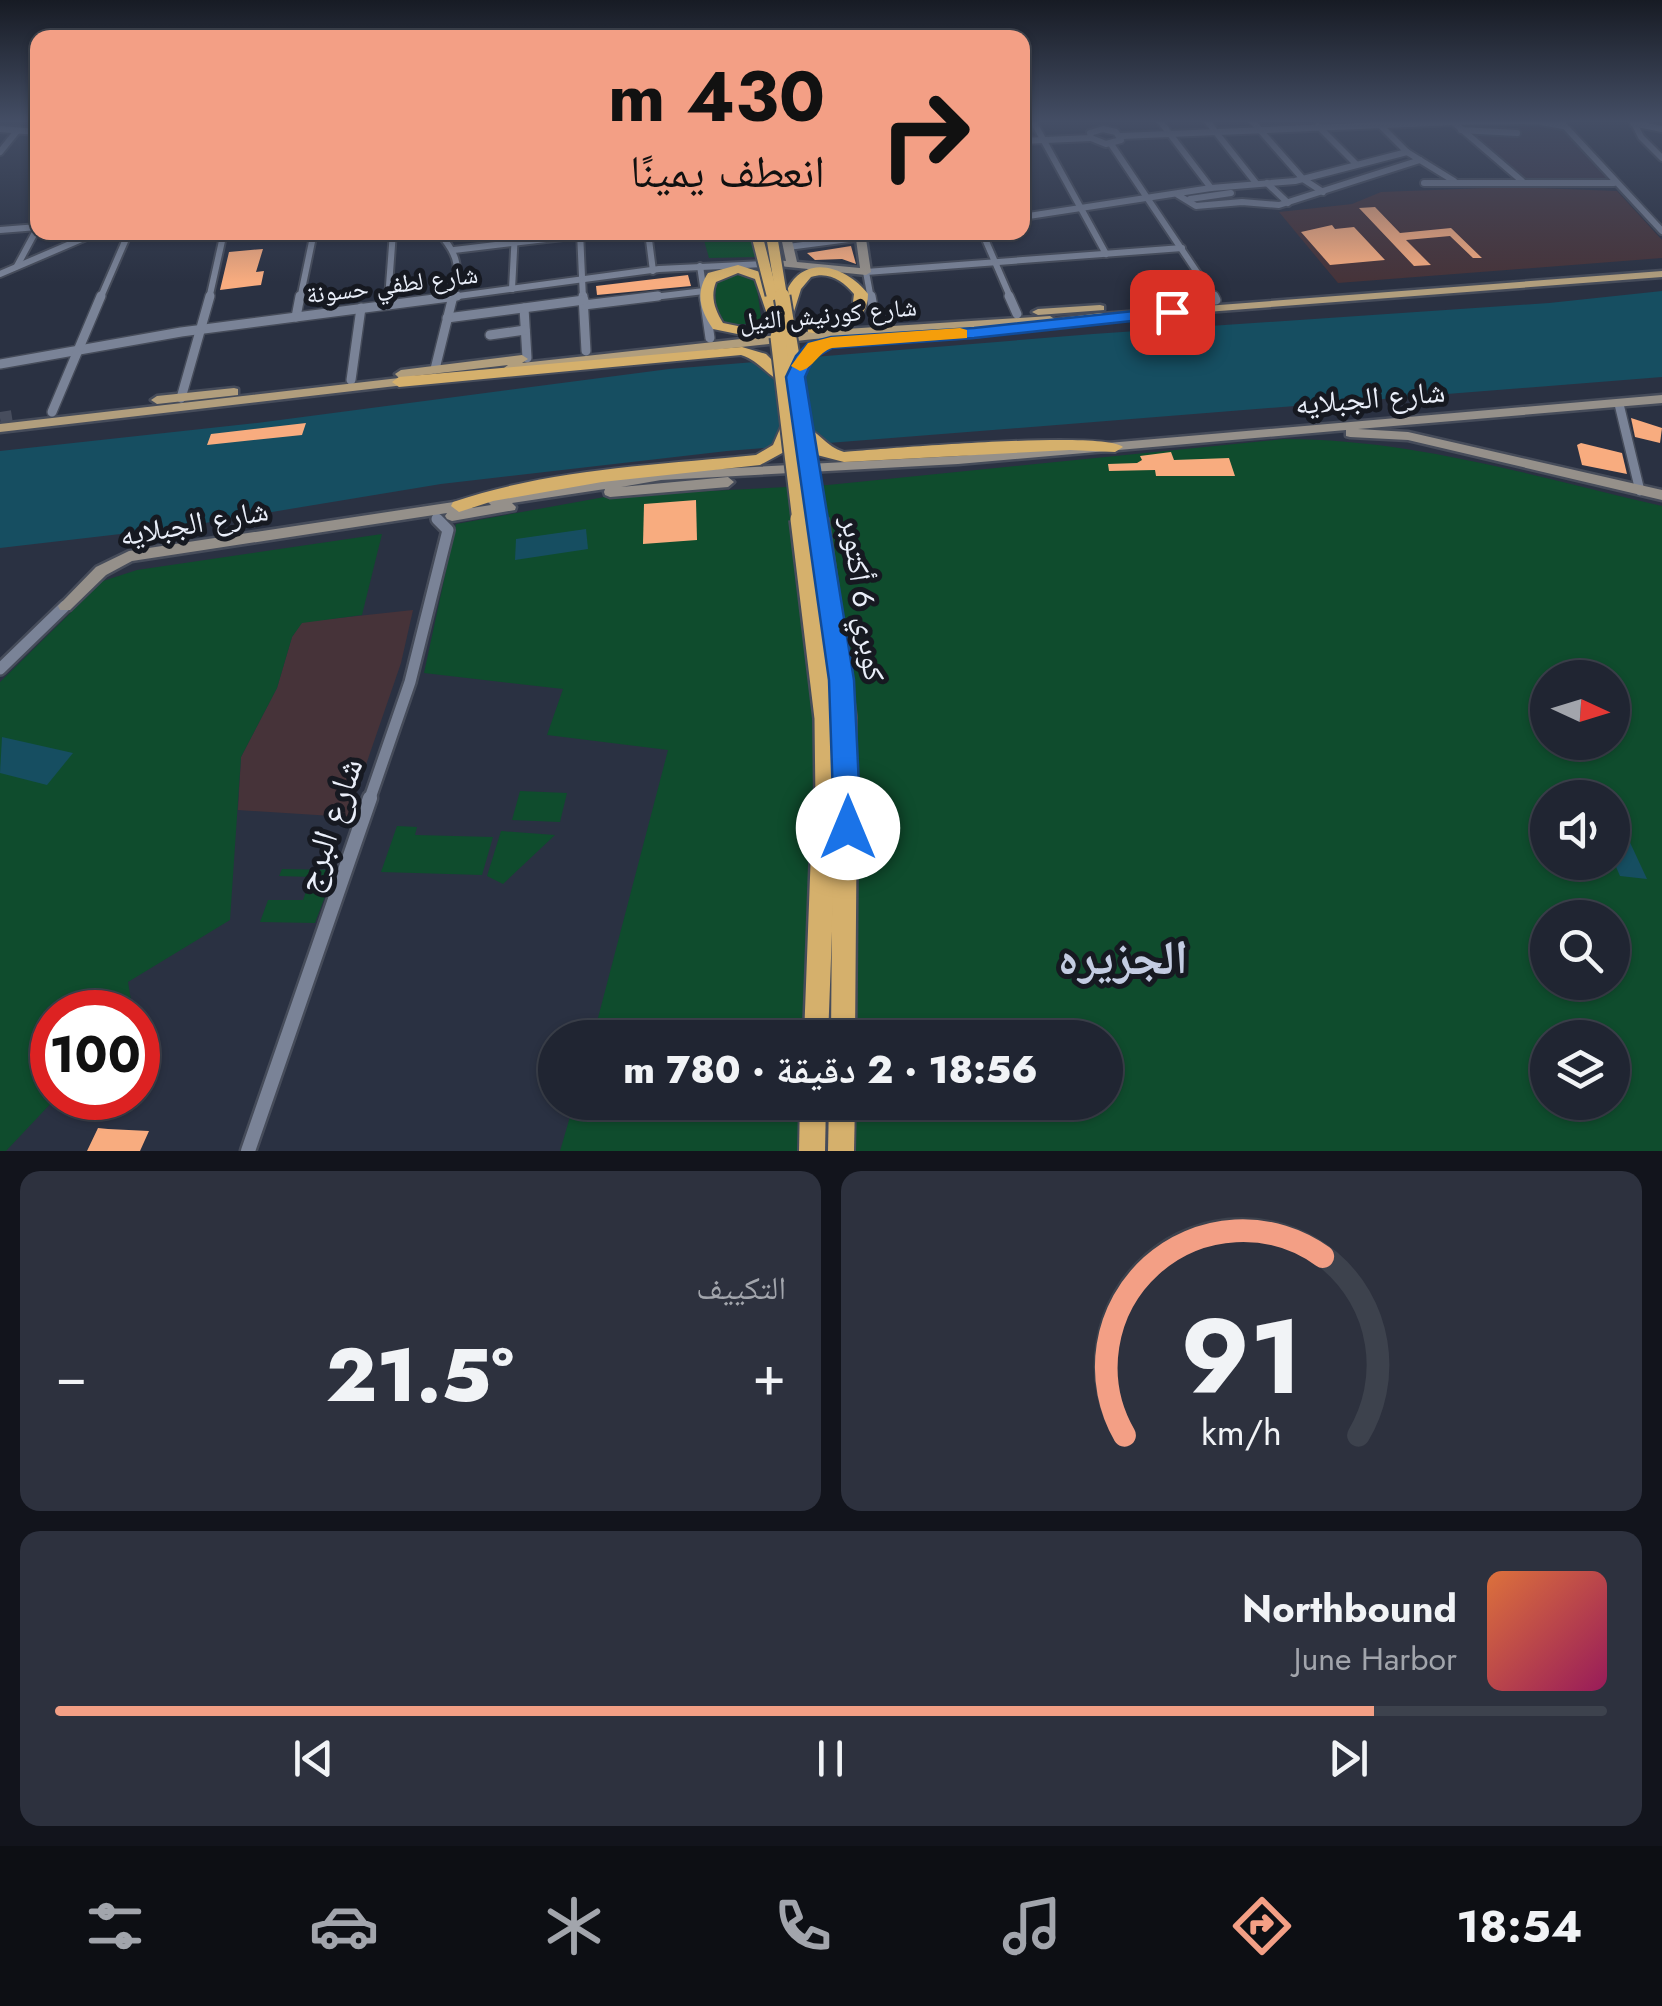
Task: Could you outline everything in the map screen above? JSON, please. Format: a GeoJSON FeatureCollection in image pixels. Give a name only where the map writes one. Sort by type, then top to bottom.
{"type":"FeatureCollection","features":[{"type":"Feature","properties":{"kind":"highway","name":"كوبري 6 أكتوبر"},"geometry":{"type":"LineString","coordinates":[[762,240],[779,309]]}},
{"type":"Feature","properties":{"kind":"highway","name":"كوبري 6 أكتوبر"},"geometry":{"type":"LineString","coordinates":[[775,240],[824,718],[817,1020]]}},
{"type":"Feature","properties":{"kind":"highway"},"geometry":{"type":"LineString","coordinates":[[758,334],[718,326],[705,288],[720,272],[738,269],[755,273],[779,309],[802,278],[829,272],[852,282],[862,301],[857,314],[851,320],[813,329]]}},
{"type":"Feature","properties":{"kind":"highway"},"geometry":{"type":"LineString","coordinates":[[399,382],[533,373],[742,351],[762,357],[789,377],[805,356],[822,344],[974,333],[1101,317]]}},
{"type":"Feature","properties":{"kind":"highway","name":"كوبري 6 أكتوبر"},"geometry":{"type":"LineString","coordinates":[[796,429],[846,717],[844,1020]]}},
{"type":"Feature","properties":{"kind":"highway"},"geometry":{"type":"LineString","coordinates":[[460,506],[491,495],[602,476],[748,462],[769,456],[796,429],[824,451],[844,457],[1054,446],[1115,447]]}},
{"type":"Feature","properties":{"kind":"highway"},"geometry":{"type":"LineString","coordinates":[[812,1151],[813,1120]]}},
{"type":"Feature","properties":{"kind":"highway"},"geometry":{"type":"LineString","coordinates":[[841,1151],[842,1120]]}},
{"type":"Feature","properties":{"kind":"main road","name":"شارع كورنيش النيل"},"geometry":{"type":"LineString","coordinates":[[0,428],[814,335],[1101,317],[1392,292],[1405,286],[1662,267]]}},
{"type":"Feature","properties":{"kind":"main road","name":"شارع كورنيش النيل"},"geometry":{"type":"LineString","coordinates":[[0,416],[710,338],[1216,300],[1392,292],[1419,295],[1662,267]]}},
{"type":"Feature","properties":{"kind":"main road"},"geometry":{"type":"LineString","coordinates":[[1405,286],[1419,295]]}},
{"type":"Feature","properties":{"kind":"street"},"geometry":{"type":"LineString","coordinates":[[1062,175],[1106,254]]}},
{"type":"Feature","properties":{"kind":"street"},"geometry":{"type":"LineString","coordinates":[[1132,175],[1216,300]]}},
{"type":"Feature","properties":{"kind":"street"},"geometry":{"type":"LineString","coordinates":[[1199,175],[1224,202]]}},
{"type":"Feature","properties":{"kind":"street"},"geometry":{"type":"LineString","coordinates":[[1250,175],[1256,183]]}},
{"type":"Feature","properties":{"kind":"street"},"geometry":{"type":"LineString","coordinates":[[1299,175],[1323,192]]}},
{"type":"Feature","properties":{"kind":"street"},"geometry":{"type":"LineString","coordinates":[[1030,216],[1181,198],[1318,175]]}},
{"type":"Feature","properties":{"kind":"street"},"geometry":{"type":"LineString","coordinates":[[1181,198],[1196,206],[1224,202],[1288,203],[1375,175]]}},
{"type":"Feature","properties":{"kind":"street"},"geometry":{"type":"LineString","coordinates":[[1444,175],[1457,183]]}},
{"type":"Feature","properties":{"kind":"street"},"geometry":{"type":"LineString","coordinates":[[1513,175],[1522,182]]}},
{"type":"Feature","properties":{"kind":"street"},"geometry":{"type":"LineString","coordinates":[[1608,175],[1662,232]]}},
{"type":"Feature","properties":{"kind":"street"},"geometry":{"type":"LineString","coordinates":[[1424,183],[1614,182]]}},
{"type":"Feature","properties":{"kind":"street"},"geometry":{"type":"LineString","coordinates":[[1267,183],[1288,203]]}},
{"type":"Feature","properties":{"kind":"street"},"geometry":{"type":"LineString","coordinates":[[1211,191],[1231,193]]}},
{"type":"Feature","properties":{"kind":"street"},"geometry":{"type":"LineString","coordinates":[[1644,212],[1662,211]]}},
{"type":"Feature","properties":{"kind":"street"},"geometry":{"type":"LineString","coordinates":[[0,230],[30,228]]}},
{"type":"Feature","properties":{"kind":"street"},"geometry":{"type":"LineString","coordinates":[[6,273],[30,238]]}},
{"type":"Feature","properties":{"kind":"street"},"geometry":{"type":"LineString","coordinates":[[6,273],[80,240]]}},
{"type":"Feature","properties":{"kind":"street"},"geometry":{"type":"LineString","coordinates":[[52,412],[125,240]]}},
{"type":"Feature","properties":{"kind":"street"},"geometry":{"type":"LineString","coordinates":[[181,398],[202,330],[222,240]]}},
{"type":"Feature","properties":{"kind":"street"},"geometry":{"type":"LineString","coordinates":[[296,317],[312,240]]}},
{"type":"Feature","properties":{"kind":"street"},"geometry":{"type":"LineString","coordinates":[[388,304],[392,240]]}},
{"type":"Feature","properties":{"kind":"street"},"geometry":{"type":"LineString","coordinates":[[434,369],[460,266],[445,240]]}},
{"type":"Feature","properties":{"kind":"street"},"geometry":{"type":"LineString","coordinates":[[454,250],[501,240]]}},
{"type":"Feature","properties":{"kind":"street"},"geometry":{"type":"LineString","coordinates":[[512,289],[515,240]]}},
{"type":"Feature","properties":{"kind":"street"},"geometry":{"type":"LineString","coordinates":[[580,240],[586,351]]}},
{"type":"Feature","properties":{"kind":"street"},"geometry":{"type":"LineString","coordinates":[[649,240],[653,272]]}},
{"type":"Feature","properties":{"kind":"street"},"geometry":{"type":"LineString","coordinates":[[761,240],[764,264]]}},
{"type":"Feature","properties":{"kind":"street"},"geometry":{"type":"LineString","coordinates":[[787,240],[792,264]]}},
{"type":"Feature","properties":{"kind":"street"},"geometry":{"type":"LineString","coordinates":[[788,247],[831,240]]}},
{"type":"Feature","properties":{"kind":"street"},"geometry":{"type":"LineString","coordinates":[[862,240],[876,324]]}},
{"type":"Feature","properties":{"kind":"street"},"geometry":{"type":"LineString","coordinates":[[985,240],[1017,314]]}},
{"type":"Feature","properties":{"kind":"street"},"geometry":{"type":"LineString","coordinates":[[866,272],[1182,248]]}},
{"type":"Feature","properties":{"kind":"street","name":"شارع لطفي حسونة"},"geometry":{"type":"LineString","coordinates":[[0,364],[202,330],[700,266],[792,264],[866,272]]}},
{"type":"Feature","properties":{"kind":"street"},"geometry":{"type":"LineString","coordinates":[[700,266],[710,338]]}},
{"type":"Feature","properties":{"kind":"street"},"geometry":{"type":"LineString","coordinates":[[447,318],[705,288]]}},
{"type":"Feature","properties":{"kind":"street"},"geometry":{"type":"LineString","coordinates":[[351,380],[360,308]]}},
{"type":"Feature","properties":{"kind":"street"},"geometry":{"type":"LineString","coordinates":[[524,308],[528,358]]}},
{"type":"Feature","properties":{"kind":"street"},"geometry":{"type":"LineString","coordinates":[[490,335],[526,330]]}},
{"type":"Feature","properties":{"kind":"street","name":"شارع الجبلايه"},"geometry":{"type":"LineString","coordinates":[[66,606],[101,571],[128,556],[661,476],[1082,450],[1662,399]]}},
{"type":"Feature","properties":{"kind":"street"},"geometry":{"type":"LineString","coordinates":[[1619,404],[1640,491]]}},
{"type":"Feature","properties":{"kind":"street"},"geometry":{"type":"LineString","coordinates":[[1312,427],[1408,436],[1662,496]]}},
{"type":"Feature","properties":{"kind":"street","name":"شارع الجبلايه"},"geometry":{"type":"LineString","coordinates":[[66,606],[112,570],[126,564],[659,486],[938,468],[1082,450]]}},
{"type":"Feature","properties":{"kind":"street","name":"شارع البرج"},"geometry":{"type":"LineString","coordinates":[[248,1151],[416,660],[448,530],[437,518]]}},
{"type":"Feature","properties":{"kind":"street"},"geometry":{"type":"LineString","coordinates":[[0,669],[66,606]]}},
{"type":"Feature","properties":{"kind":"shaded area"},"geometry":{"type":"Polygon","coordinates":[[[1516,175],[1606,175],[1612,181],[1524,181],[1516,175]]]}},
{"type":"Feature","properties":{"kind":"shaded area"},"geometry":{"type":"Polygon","coordinates":[[[1513,187],[1617,191],[1662,240],[1662,258],[1338,283],[1279,212],[1352,204],[1381,192],[1513,187]]]}},
{"type":"Feature","properties":{"kind":"shaded area"},"geometry":{"type":"Polygon","coordinates":[[[413,610],[401,663],[348,817],[238,810],[241,757],[277,688],[292,637],[302,622],[413,610]]]}},
{"type":"Feature","properties":{"kind":"green space"},"geometry":{"type":"Polygon","coordinates":[[[704,240],[753,240],[756,257],[709,258],[704,240]]]}},
{"type":"Feature","properties":{"kind":"green space"},"geometry":{"type":"Polygon","coordinates":[[[728,274],[744,275],[756,282],[762,324],[728,324],[716,314],[715,283],[728,274]]]}},
{"type":"Feature","properties":{"kind":"green space"},"geometry":{"type":"Polygon","coordinates":[[[1284,439],[1380,445],[1427,453],[1662,506],[1662,1151],[560,1151],[569,1120],[1123,1120],[1123,1020],[597,1020],[668,750],[547,735],[563,689],[424,673],[456,524],[610,496],[828,485],[1284,439]]]}},
{"type":"Feature","properties":{"kind":"green space"},"geometry":{"type":"Polygon","coordinates":[[[382,534],[362,615],[302,623],[292,637],[277,688],[241,757],[230,920],[128,982],[129,990],[30,990],[30,1120],[35,1120],[6,1151],[0,1151],[0,682],[103,581],[137,570],[382,534]]]}},
{"type":"Feature","properties":{"kind":"green space"},"geometry":{"type":"Polygon","coordinates":[[[520,791],[567,793],[560,822],[512,820],[520,791]]]}},
{"type":"Feature","properties":{"kind":"green space"},"geometry":{"type":"Polygon","coordinates":[[[397,826],[417,827],[415,835],[493,837],[482,875],[381,872],[397,826]]]}},
{"type":"Feature","properties":{"kind":"green space"},"geometry":{"type":"Polygon","coordinates":[[[501,831],[555,835],[503,884],[487,876],[501,831]]]}},
{"type":"Feature","properties":{"kind":"green space"},"geometry":{"type":"Polygon","coordinates":[[[282,869],[335,870],[315,923],[260,922],[268,900],[303,900],[311,877],[279,876],[282,869]]]}},
{"type":"Feature","properties":{"kind":"water"},"geometry":{"type":"Polygon","coordinates":[[[1662,291],[1662,377],[727,451],[441,484],[181,527],[0,548],[0,451],[257,423],[669,369],[1093,334],[1549,303],[1662,291]]]}},
{"type":"Feature","properties":{"kind":"water"},"geometry":{"type":"Polygon","coordinates":[[[586,529],[588,549],[515,560],[516,539],[586,529]]]}},
{"type":"Feature","properties":{"kind":"water"},"geometry":{"type":"Polygon","coordinates":[[[2,737],[73,753],[47,785],[0,773],[2,737]]]}},
{"type":"Feature","properties":{"kind":"water"},"geometry":{"type":"Polygon","coordinates":[[[1630,842],[1647,879],[1630,877],[1630,842]]]}},
{"type":"Feature","properties":{"kind":"building"},"geometry":{"type":"Polygon","coordinates":[[[1375,207],[1400,233],[1451,228],[1482,258],[1473,258],[1450,236],[1406,240],[1431,265],[1414,266],[1359,208],[1375,207]]]}},
{"type":"Feature","properties":{"kind":"building"},"geometry":{"type":"Polygon","coordinates":[[[1332,225],[1335,229],[1354,227],[1385,260],[1330,265],[1301,232],[1332,225]]]}},
{"type":"Feature","properties":{"kind":"building"},"geometry":{"type":"Polygon","coordinates":[[[851,246],[856,264],[842,259],[815,260],[807,253],[851,246]]]}},
{"type":"Feature","properties":{"kind":"building"},"geometry":{"type":"Polygon","coordinates":[[[263,249],[256,272],[264,271],[261,285],[220,290],[229,252],[263,249]]]}},
{"type":"Feature","properties":{"kind":"building"},"geometry":{"type":"Polygon","coordinates":[[[688,275],[691,286],[597,295],[596,286],[688,275]]]}},
{"type":"Feature","properties":{"kind":"building"},"geometry":{"type":"Polygon","coordinates":[[[1631,418],[1662,428],[1660,443],[1635,437],[1631,418]]]}},
{"type":"Feature","properties":{"kind":"building"},"geometry":{"type":"Polygon","coordinates":[[[306,423],[302,435],[207,445],[211,434],[306,423]]]}},
{"type":"Feature","properties":{"kind":"building"},"geometry":{"type":"Polygon","coordinates":[[[1577,445],[1622,453],[1627,474],[1582,465],[1577,445]]]}},
{"type":"Feature","properties":{"kind":"building"},"geometry":{"type":"Polygon","coordinates":[[[1171,452],[1174,460],[1229,458],[1235,476],[1156,476],[1155,470],[1109,471],[1108,464],[1137,463],[1142,460],[1140,456],[1171,452]]]}},
{"type":"Feature","properties":{"kind":"building"},"geometry":{"type":"Polygon","coordinates":[[[696,500],[697,540],[643,544],[644,504],[696,500]]]}},
{"type":"Feature","properties":{"kind":"building"},"geometry":{"type":"Polygon","coordinates":[[[98,1128],[149,1131],[140,1151],[87,1151],[98,1128]]]}},
{"type":"Feature","properties":{"kind":"tunnel"},"geometry":{"type":"LineString","coordinates":[[0,418],[13,416]]}},
{"type":"Feature","properties":{"kind":"slow traffic"},"geometry":{"type":"LineString","coordinates":[[800,366],[814,348],[831,342],[960,334]]}},
{"type":"Feature","properties":{"kind":"district","name":"الجزيره"},"geometry":{"type":"Point","coordinates":[1123,957]}},
{"type":"Feature","properties":{"kind":"route"},"geometry":{"type":"LineString","coordinates":[[848,828],[842,680],[796,377],[805,356],[831,342],[974,333],[1172,312]]}}]}
